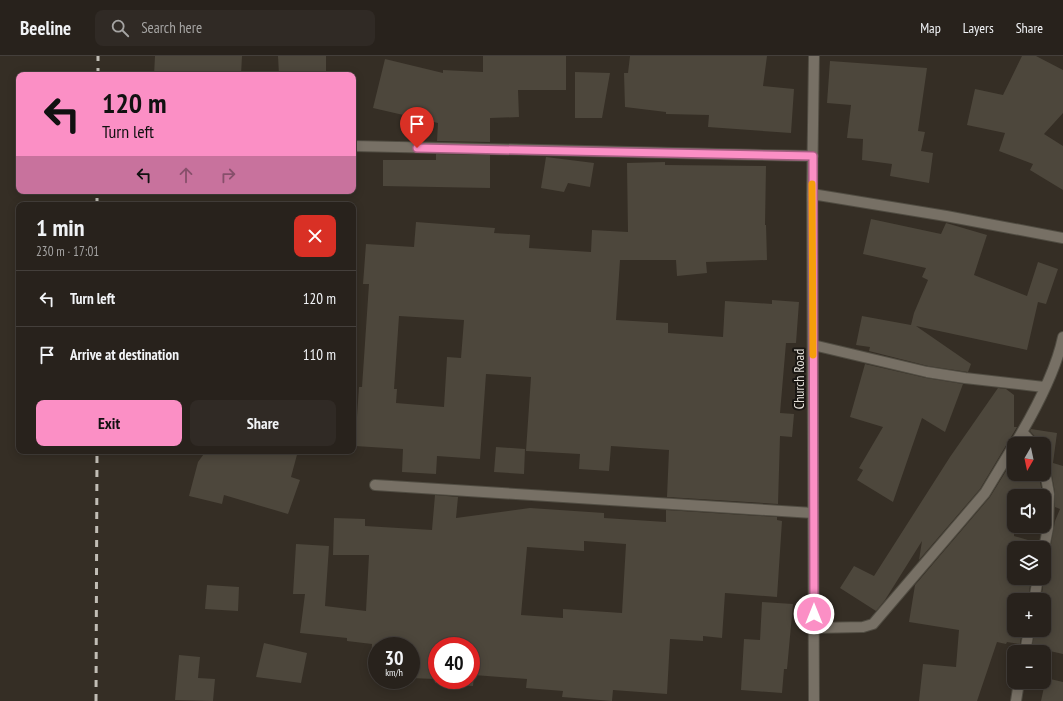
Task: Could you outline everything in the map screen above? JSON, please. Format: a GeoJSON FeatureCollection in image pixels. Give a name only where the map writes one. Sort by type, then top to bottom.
{"type":"FeatureCollection","features":[{"type":"Feature","properties":{"kind":"street","name":"Church Road"},"geometry":{"type":"LineString","coordinates":[[814,56],[812,194],[814,701]]}},
{"type":"Feature","properties":{"kind":"street"},"geometry":{"type":"LineString","coordinates":[[356,146],[813,156]]}},
{"type":"Feature","properties":{"kind":"street"},"geometry":{"type":"LineString","coordinates":[[812,194],[946,216],[1063,238]]}},
{"type":"Feature","properties":{"kind":"street"},"geometry":{"type":"LineString","coordinates":[[1019,437],[1029,421],[1060,351],[1063,336]]}},
{"type":"Feature","properties":{"kind":"street"},"geometry":{"type":"LineString","coordinates":[[813,345],[927,372],[1044,387]]}},
{"type":"Feature","properties":{"kind":"street"},"geometry":{"type":"LineString","coordinates":[[1022,432],[1027,437]]}},
{"type":"Feature","properties":{"kind":"street"},"geometry":{"type":"LineString","coordinates":[[814,628],[863,627],[873,624],[984,493],[1007,456]]}},
{"type":"Feature","properties":{"kind":"street"},"geometry":{"type":"LineString","coordinates":[[1045,541],[1048,528],[1049,494],[1047,481]]}},
{"type":"Feature","properties":{"kind":"street"},"geometry":{"type":"LineString","coordinates":[[376,485],[814,512]]}},
{"type":"Feature","properties":{"kind":"street"},"geometry":{"type":"LineString","coordinates":[[1016,701],[1019,689]]}},
{"type":"Feature","properties":{"kind":"building"},"geometry":{"type":"Polygon","coordinates":[[[155,56],[242,56],[241,72],[154,72],[155,56]]]}},
{"type":"Feature","properties":{"kind":"building"},"geometry":{"type":"Polygon","coordinates":[[[278,56],[326,56],[326,72],[279,72],[278,56]]]}},
{"type":"Feature","properties":{"kind":"building"},"geometry":{"type":"Polygon","coordinates":[[[483,56],[566,56],[566,90],[518,90],[519,117],[490,118],[490,142],[437,141],[438,123],[373,108],[385,59],[443,73],[443,70],[483,72],[483,56]]]}},
{"type":"Feature","properties":{"kind":"building"},"geometry":{"type":"Polygon","coordinates":[[[630,56],[767,56],[763,86],[794,89],[791,133],[708,127],[709,115],[666,114],[666,112],[625,107],[624,73],[628,73],[630,56]]]}},
{"type":"Feature","properties":{"kind":"building"},"geometry":{"type":"Polygon","coordinates":[[[1022,56],[1036,56],[1063,70],[1063,113],[1044,134],[1063,146],[1063,190],[1030,170],[1033,164],[999,151],[1005,133],[967,125],[975,89],[1003,95],[1022,56]]]}},
{"type":"Feature","properties":{"kind":"building"},"geometry":{"type":"Polygon","coordinates":[[[830,61],[927,68],[918,131],[925,132],[921,151],[933,153],[929,183],[890,176],[892,164],[862,160],[863,139],[847,138],[851,105],[827,103],[830,61]]]}},
{"type":"Feature","properties":{"kind":"building"},"geometry":{"type":"Polygon","coordinates":[[[575,72],[610,73],[602,118],[575,118],[575,72]]]}},
{"type":"Feature","properties":{"kind":"building"},"geometry":{"type":"Polygon","coordinates":[[[436,154],[490,155],[490,188],[383,186],[383,160],[436,160],[436,154]]]}},
{"type":"Feature","properties":{"kind":"building"},"geometry":{"type":"Polygon","coordinates":[[[546,157],[594,163],[590,187],[568,183],[564,192],[541,188],[546,157]]]}},
{"type":"Feature","properties":{"kind":"building"},"geometry":{"type":"Polygon","coordinates":[[[665,162],[665,165],[766,166],[765,225],[767,260],[706,262],[707,273],[677,276],[676,260],[620,260],[616,320],[668,323],[668,333],[723,337],[725,301],[772,304],[772,300],[799,302],[796,343],[786,343],[780,413],[794,414],[792,437],[780,436],[778,504],[667,497],[669,450],[611,446],[609,471],[579,469],[580,454],[526,451],[531,377],[486,374],[480,459],[437,456],[436,474],[402,472],[403,449],[356,446],[359,387],[362,387],[369,284],[363,284],[366,244],[414,247],[416,222],[495,228],[494,233],[530,235],[529,248],[591,252],[592,230],[628,232],[627,163],[665,162]],[[399,316],[394,389],[397,389],[396,403],[444,407],[447,357],[461,358],[464,320],[399,316]]]}},
{"type":"Feature","properties":{"kind":"building"},"geometry":{"type":"Polygon","coordinates":[[[871,219],[941,234],[946,223],[987,235],[974,275],[1027,296],[1038,262],[1058,269],[1046,304],[1038,302],[1027,350],[916,326],[971,364],[968,372],[928,366],[869,351],[870,347],[856,345],[862,316],[911,325],[914,313],[928,280],[922,277],[926,268],[863,254],[871,219]]]}},
{"type":"Feature","properties":{"kind":"building"},"geometry":{"type":"Polygon","coordinates":[[[865,364],[926,378],[963,384],[945,432],[922,418],[893,502],[857,480],[863,470],[859,468],[883,427],[850,417],[865,364]]]}},
{"type":"Feature","properties":{"kind":"building"},"geometry":{"type":"Polygon","coordinates":[[[998,388],[1006,389],[1014,395],[1014,427],[1017,427],[1011,437],[1007,437],[1007,444],[980,489],[919,560],[922,541],[885,600],[876,611],[840,588],[854,566],[874,576],[950,457],[998,388]]]}},
{"type":"Feature","properties":{"kind":"building"},"geometry":{"type":"Polygon","coordinates":[[[1031,429],[1057,433],[1053,463],[1063,466],[1063,654],[1051,651],[1051,645],[1032,645],[1034,637],[1051,637],[1051,593],[1042,593],[1043,585],[1051,585],[1051,544],[1055,521],[1060,509],[1055,507],[1055,493],[1051,470],[1051,437],[1035,437],[1030,431],[1031,429]]]}},
{"type":"Feature","properties":{"kind":"building"},"geometry":{"type":"Polygon","coordinates":[[[496,447],[525,449],[524,474],[494,472],[496,447]]]}},
{"type":"Feature","properties":{"kind":"building"},"geometry":{"type":"Polygon","coordinates":[[[204,454],[297,454],[291,477],[300,480],[288,514],[224,495],[222,504],[189,496],[198,462],[204,454]]]}},
{"type":"Feature","properties":{"kind":"building"},"geometry":{"type":"Polygon","coordinates":[[[1007,469],[1007,481],[1040,481],[1041,489],[1007,489],[1007,533],[1014,533],[1014,536],[1031,541],[1007,541],[1007,585],[1030,585],[1029,593],[1007,593],[1007,637],[1021,637],[1020,644],[1007,642],[1006,644],[997,642],[977,701],[919,701],[923,664],[956,667],[959,630],[909,622],[915,585],[990,497],[1007,469]]]}},
{"type":"Feature","properties":{"kind":"building"},"geometry":{"type":"Polygon","coordinates":[[[435,495],[458,497],[456,518],[530,508],[604,513],[604,518],[666,522],[666,510],[777,517],[777,520],[782,521],[777,597],[725,593],[722,638],[703,636],[703,641],[670,639],[667,694],[613,690],[612,701],[562,697],[563,691],[526,688],[527,679],[480,675],[480,637],[428,637],[428,679],[420,678],[420,637],[368,637],[368,644],[347,641],[347,638],[300,633],[305,594],[293,594],[296,544],[329,546],[325,606],[366,611],[369,555],[333,555],[334,518],[365,519],[365,526],[432,530],[435,495]],[[584,541],[584,551],[527,547],[521,615],[563,618],[563,609],[622,613],[626,544],[584,541]]]}},
{"type":"Feature","properties":{"kind":"building"},"geometry":{"type":"Polygon","coordinates":[[[207,585],[239,587],[238,611],[205,609],[207,585]]]}},
{"type":"Feature","properties":{"kind":"building"},"geometry":{"type":"Polygon","coordinates":[[[762,602],[793,604],[787,669],[784,669],[782,693],[741,690],[744,639],[760,640],[762,602]]]}},
{"type":"Feature","properties":{"kind":"building"},"geometry":{"type":"Polygon","coordinates":[[[264,643],[307,653],[301,683],[256,677],[264,643]]]}},
{"type":"Feature","properties":{"kind":"building"},"geometry":{"type":"Polygon","coordinates":[[[179,655],[200,657],[198,678],[215,679],[213,701],[175,700],[179,655]]]}},
{"type":"Feature","properties":{"kind":"building"},"geometry":{"type":"Polygon","coordinates":[[[1051,679],[1063,682],[1063,701],[1041,701],[1044,689],[1051,689],[1051,679]]]}},
{"type":"Feature","properties":{"kind":"railway"},"geometry":{"type":"LineString","coordinates":[[98,56],[98,72]]}},
{"type":"Feature","properties":{"kind":"railway"},"geometry":{"type":"LineString","coordinates":[[97,194],[97,202]]}},
{"type":"Feature","properties":{"kind":"railway"},"geometry":{"type":"LineString","coordinates":[[96,701],[97,454]]}},
{"type":"Feature","properties":{"kind":"slow traffic"},"geometry":{"type":"LineString","coordinates":[[812,184],[813,355]]}},
{"type":"Feature","properties":{"kind":"route"},"geometry":{"type":"LineString","coordinates":[[417,148],[813,156],[814,614]]}}]}
